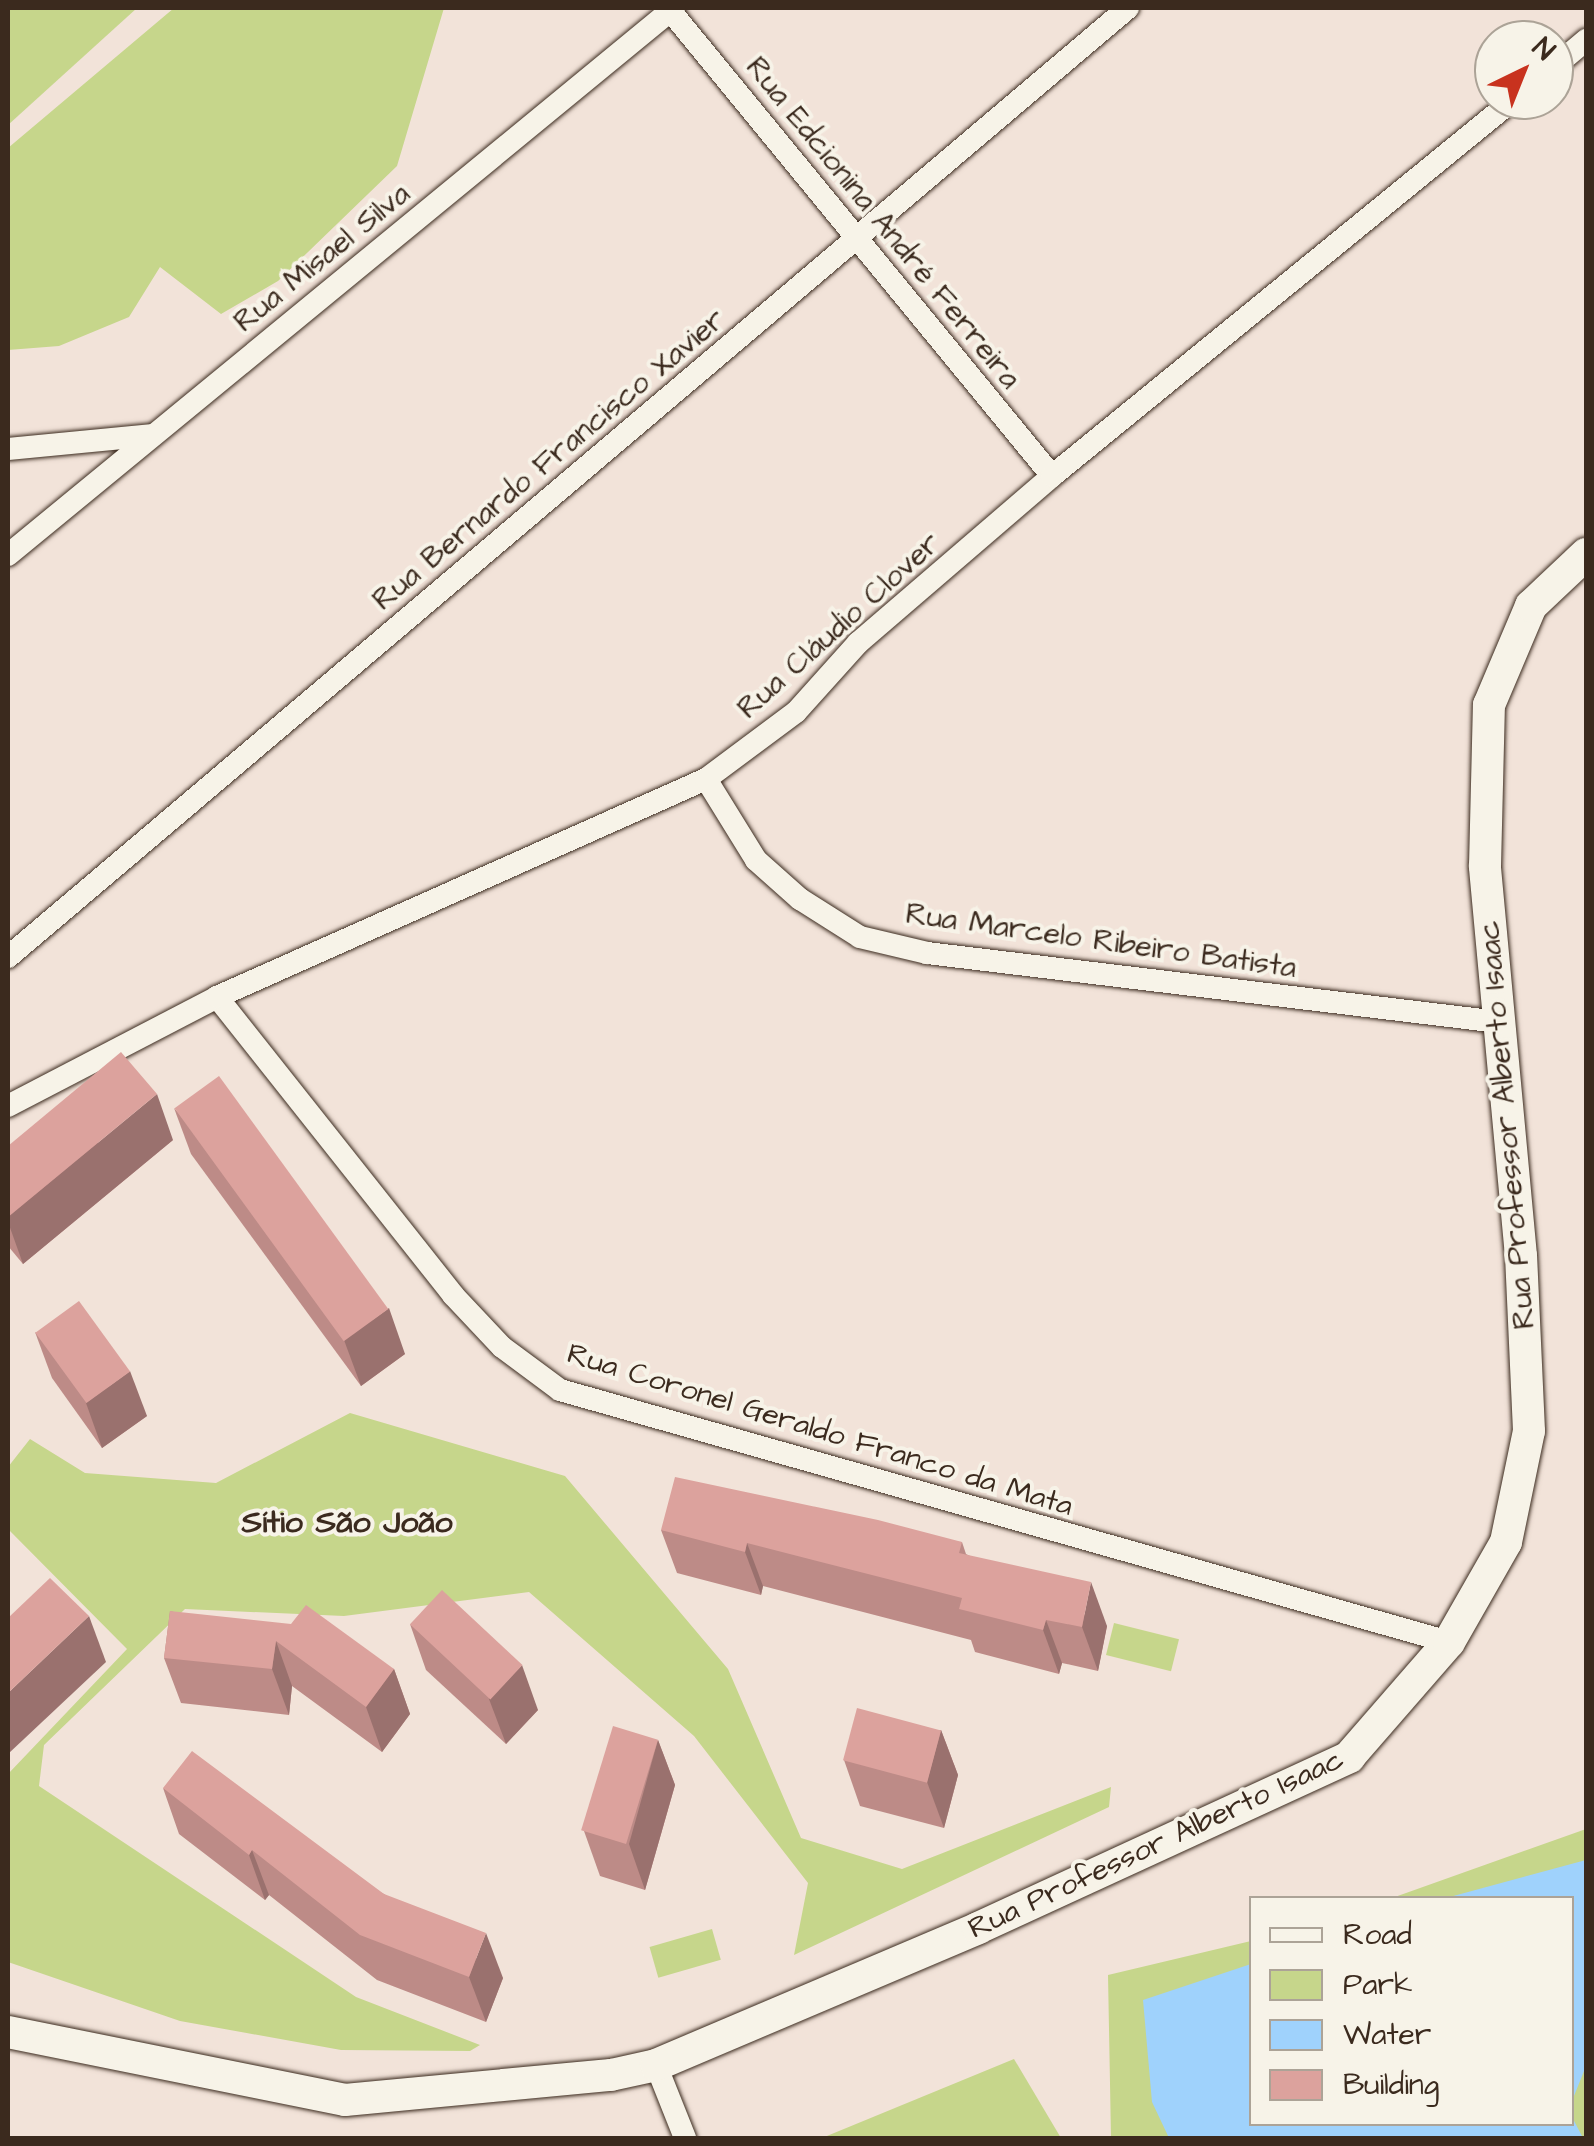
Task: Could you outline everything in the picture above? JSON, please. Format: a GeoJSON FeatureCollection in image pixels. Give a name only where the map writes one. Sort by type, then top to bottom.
{"type":"FeatureCollection","features":[{"type":"Feature","properties":{"kind":"main road","name":"Rua Professor Alberto Isaac"},"geometry":{"type":"LineString","coordinates":[[8,2032],[345,2100],[656,2065],[1349,1757],[1449,1642],[1506,1542],[1529,1431],[1485,866],[1488,705],[1531,606],[1586,554]]}},
{"type":"Feature","properties":{"kind":"street","name":"Rua Bernardo Francisco Xavier"},"geometry":{"type":"LineString","coordinates":[[8,958],[1128,8]]}},
{"type":"Feature","properties":{"kind":"street","name":"Rua Edcionina André Ferreira"},"geometry":{"type":"LineString","coordinates":[[671,9],[1052,476]]}},
{"type":"Feature","properties":{"kind":"street","name":"Rua Misael Silva"},"geometry":{"type":"LineString","coordinates":[[8,555],[671,9]]}},
{"type":"Feature","properties":{"kind":"street","name":"Rua Cláudio Clover"},"geometry":{"type":"LineString","coordinates":[[8,1106],[217,997],[706,779],[796,712],[858,643],[1052,476],[1489,120]]}},
{"type":"Feature","properties":{"kind":"street"},"geometry":{"type":"LineString","coordinates":[[8,449],[153,435]]}},
{"type":"Feature","properties":{"kind":"street","name":"Rua Marcelo Ribeiro Batista"},"geometry":{"type":"LineString","coordinates":[[706,779],[756,860],[800,900],[860,937],[927,953],[1499,1022]]}},
{"type":"Feature","properties":{"kind":"street","name":"Rua Coronel Geraldo Franco da Mata"},"geometry":{"type":"LineString","coordinates":[[217,997],[453,1295],[502,1348],[560,1390],[1449,1642]]}},
{"type":"Feature","properties":{"kind":"street"},"geometry":{"type":"LineString","coordinates":[[656,2065],[685,2138]]}},
{"type":"Feature","properties":{"kind":"green space"},"geometry":{"type":"Polygon","coordinates":[[[8,8],[137,8],[8,125],[8,8]]]}},
{"type":"Feature","properties":{"kind":"green space"},"geometry":{"type":"Polygon","coordinates":[[[174,8],[444,8],[397,166],[278,281],[221,314],[160,267],[129,317],[59,346],[8,350],[8,148],[174,8]]]}},
{"type":"Feature","properties":{"kind":"green space"},"geometry":{"type":"Polygon","coordinates":[[[350,1413],[565,1476],[728,1669],[801,1838],[902,1869],[1111,1787],[1109,1807],[794,1955],[808,1883],[694,1736],[529,1592],[344,1616],[185,1609],[44,1745],[39,1786],[356,1997],[480,2045],[470,2051],[341,2050],[180,2021],[8,1962],[8,1774],[127,1649],[8,1529],[8,1467],[30,1439],[85,1473],[216,1483],[350,1413]]]}},
{"type":"Feature","properties":{"kind":"green space"},"geometry":{"type":"Polygon","coordinates":[[[1114,1623],[1179,1639],[1171,1671],[1106,1655],[1114,1623]]]}},
{"type":"Feature","properties":{"kind":"green space"},"geometry":{"type":"Polygon","coordinates":[[[1586,1829],[1586,2138],[1111,2138],[1108,1975],[1249,1941],[1249,2126],[1574,2126],[1574,1896],[1398,1896],[1586,1829]]]}},
{"type":"Feature","properties":{"kind":"green space"},"geometry":{"type":"Polygon","coordinates":[[[712,1929],[721,1960],[658,1978],[650,1947],[712,1929]]]}},
{"type":"Feature","properties":{"kind":"green space"},"geometry":{"type":"Polygon","coordinates":[[[1014,2059],[1061,2138],[822,2138],[1014,2059]]]}},
{"type":"Feature","properties":{"kind":"water"},"geometry":{"type":"Polygon","coordinates":[[[1586,1860],[1586,2066],[1574,2096],[1574,1896],[1453,1896],[1586,1860]]]}},
{"type":"Feature","properties":{"kind":"water"},"geometry":{"type":"Polygon","coordinates":[[[1249,1965],[1249,2126],[1574,2126],[1574,2121],[1583,2138],[1169,2138],[1152,2102],[1143,2000],[1249,1965]]]}},
{"type":"Feature","properties":{"kind":"building"},"geometry":{"type":"Polygon","coordinates":[[[121,1052],[157,1094],[8,1217],[8,1146],[121,1052]]]}},
{"type":"Feature","properties":{"kind":"building"},"geometry":{"type":"Polygon","coordinates":[[[219,1076],[388,1309],[344,1341],[175,1108],[219,1076]]]}},
{"type":"Feature","properties":{"kind":"building"},"geometry":{"type":"Polygon","coordinates":[[[79,1301],[130,1371],[86,1403],[35,1333],[79,1301]]]}},
{"type":"Feature","properties":{"kind":"building"},"geometry":{"type":"Polygon","coordinates":[[[675,1477],[878,1520],[962,1542],[959,1553],[1091,1582],[1082,1627],[1046,1620],[1043,1630],[959,1609],[962,1598],[747,1543],[745,1552],[661,1530],[675,1477]]]}},
{"type":"Feature","properties":{"kind":"building"},"geometry":{"type":"Polygon","coordinates":[[[50,1578],[89,1616],[8,1693],[8,1618],[50,1578]]]}},
{"type":"Feature","properties":{"kind":"building"},"geometry":{"type":"Polygon","coordinates":[[[442,1590],[522,1665],[490,1699],[410,1624],[442,1590]]]}},
{"type":"Feature","properties":{"kind":"building"},"geometry":{"type":"Polygon","coordinates":[[[306,1605],[394,1669],[366,1707],[276,1641],[272,1669],[164,1658],[170,1611],[291,1624],[306,1605]]]}},
{"type":"Feature","properties":{"kind":"building"},"geometry":{"type":"Polygon","coordinates":[[[857,1708],[941,1731],[927,1783],[843,1760],[857,1708]]]}},
{"type":"Feature","properties":{"kind":"building"},"geometry":{"type":"Polygon","coordinates":[[[613,1726],[658,1740],[626,1844],[581,1830],[613,1726]]]}},
{"type":"Feature","properties":{"kind":"building"},"geometry":{"type":"Polygon","coordinates":[[[192,1751],[384,1894],[486,1933],[469,1977],[360,1935],[252,1850],[249,1855],[163,1788],[192,1751]]]}},
{"type":"Feature","properties":{"kind":"district","name":"Sítio São João"},"geometry":{"type":"Point","coordinates":[347,1523]}}]}
